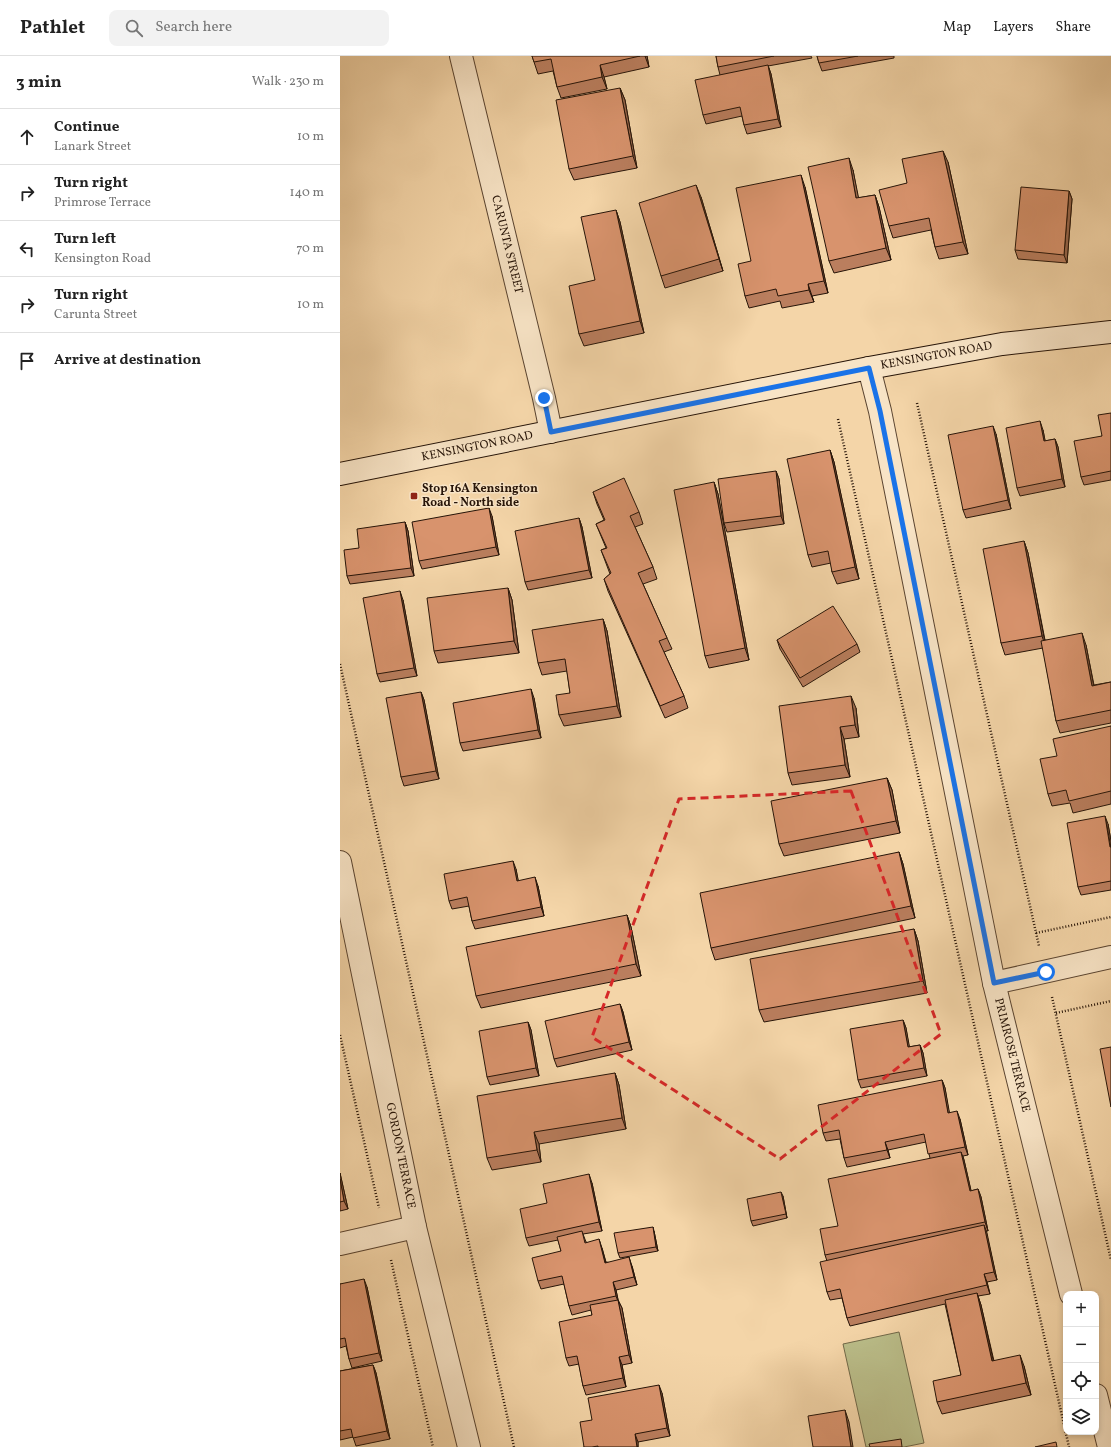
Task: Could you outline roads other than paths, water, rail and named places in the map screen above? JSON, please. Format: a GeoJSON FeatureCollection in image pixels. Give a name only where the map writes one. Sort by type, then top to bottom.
{"type":"FeatureCollection","features":[{"type":"Feature","properties":{"kind":"street","name":"CARUNTA STREET"},"geometry":{"type":"LineString","coordinates":[[461,56],[551,432]]}},
{"type":"Feature","properties":{"kind":"street","name":"KENSINGTON ROAD"},"geometry":{"type":"LineString","coordinates":[[340,474],[869,368],[1002,344],[1111,332]]}},
{"type":"Feature","properties":{"kind":"street","name":"PRIMROSE TERRACE"},"geometry":{"type":"LineString","coordinates":[[869,368],[880,411],[994,983],[1070,1291]]}},
{"type":"Feature","properties":{"kind":"street","name":"GORDON TERRACE"},"geometry":{"type":"LineString","coordinates":[[340,862],[415,1227],[469,1447]]}},
{"type":"Feature","properties":{"kind":"street"},"geometry":{"type":"LineString","coordinates":[[994,983],[1111,957]]}},
{"type":"Feature","properties":{"kind":"street"},"geometry":{"type":"LineString","coordinates":[[340,1244],[415,1227]]}},
{"type":"Feature","properties":{"kind":"street"},"geometry":{"type":"LineString","coordinates":[[1097,1399],[1109,1447]]}},
{"type":"Feature","properties":{"kind":"place","name":"Stop 16A Kensington Road - North side"},"geometry":{"type":"Point","coordinates":[414,496]}}]}
